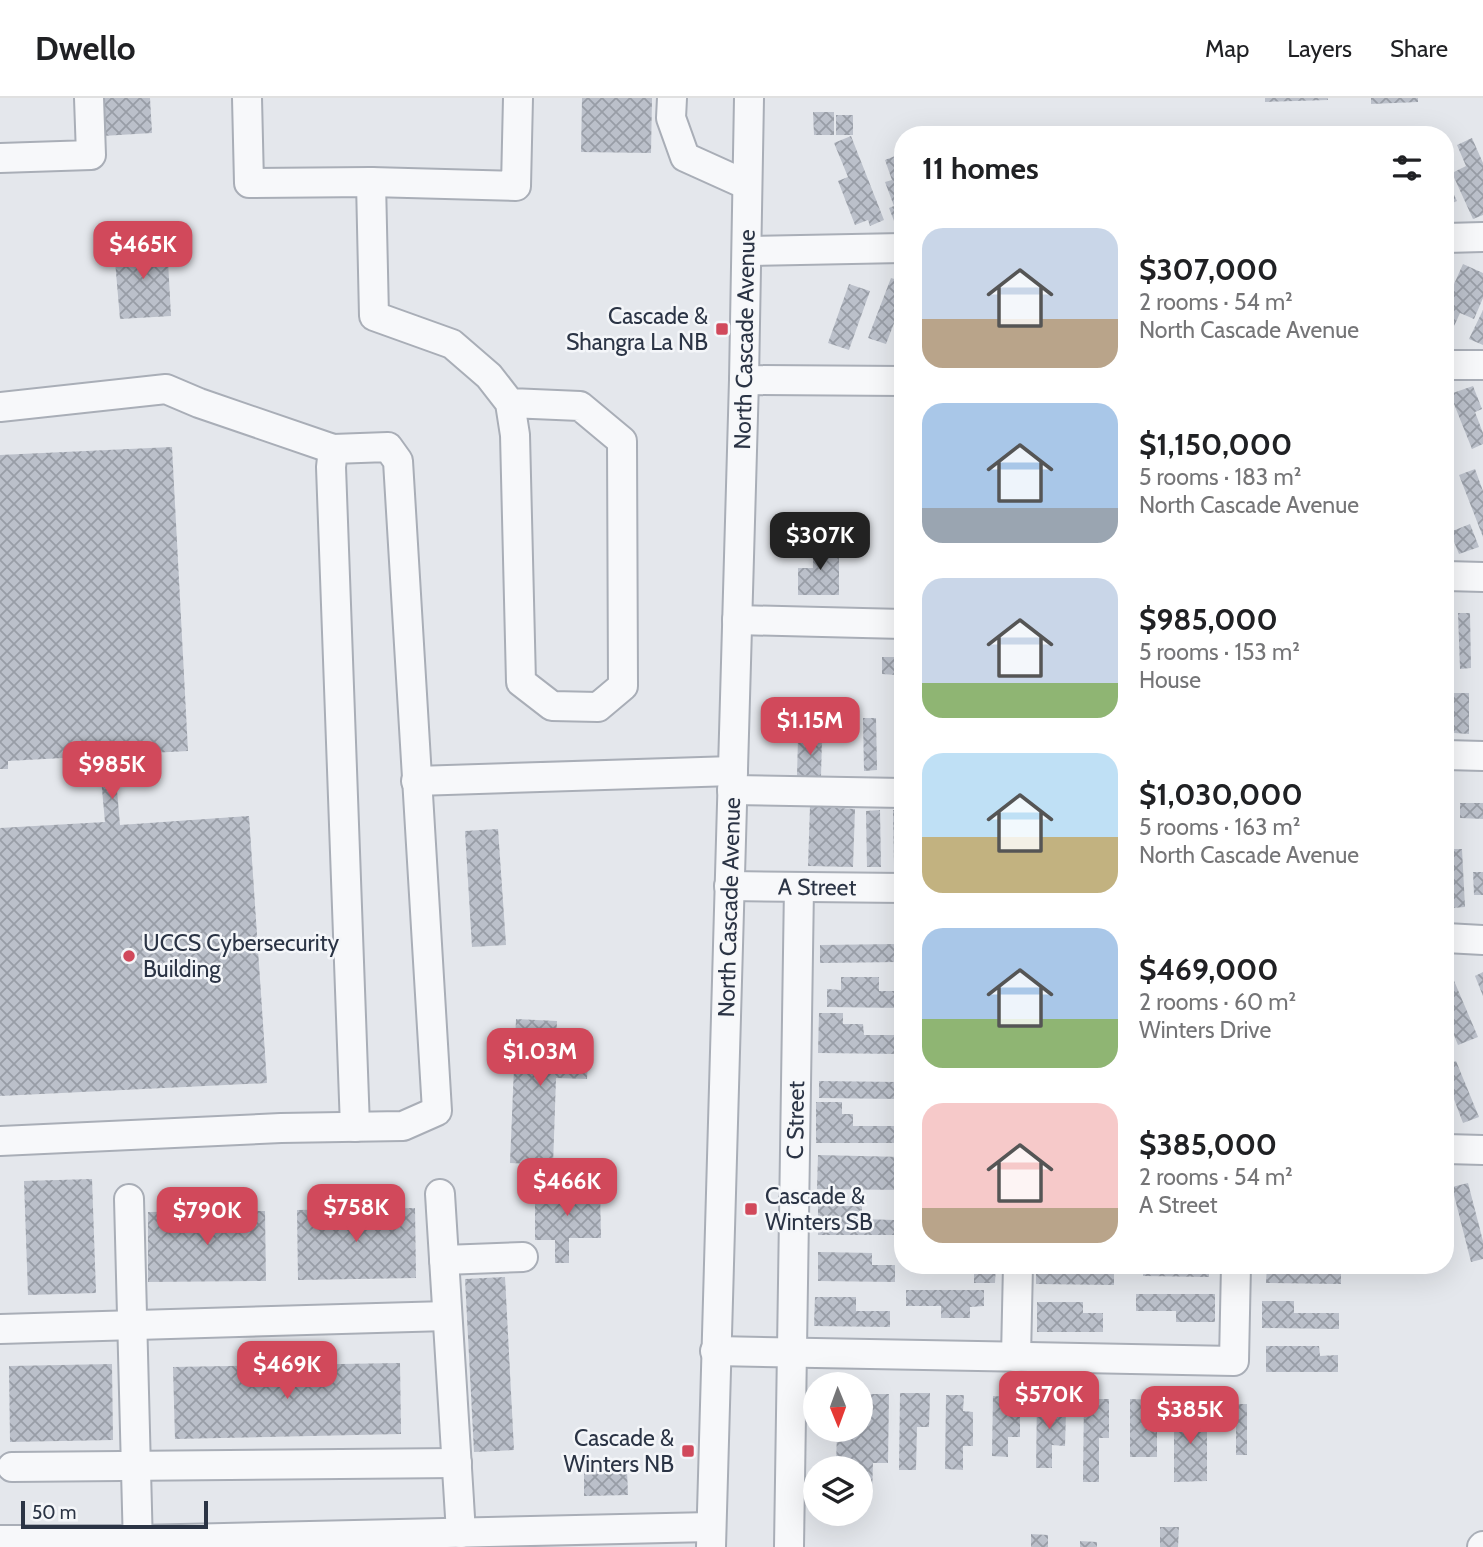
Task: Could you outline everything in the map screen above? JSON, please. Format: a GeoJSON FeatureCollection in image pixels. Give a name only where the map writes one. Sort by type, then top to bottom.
{"type":"FeatureCollection","features":[{"type":"Feature","properties":{"kind":"street"},"geometry":{"type":"LineString","coordinates":[[0,158],[91,155],[89,98]]}},
{"type":"Feature","properties":{"kind":"street"},"geometry":{"type":"LineString","coordinates":[[247,98],[249,183],[371,182],[516,186],[517,98]]}},
{"type":"Feature","properties":{"kind":"street"},"geometry":{"type":"LineString","coordinates":[[672,98],[671,118],[685,157],[747,185]]}},
{"type":"Feature","properties":{"kind":"street","name":"North Cascade Avenue"},"geometry":{"type":"LineString","coordinates":[[711,1537],[744,380],[749,98]]}},
{"type":"Feature","properties":{"kind":"street"},"geometry":{"type":"LineString","coordinates":[[371,182],[373,316],[452,344],[489,376],[510,403],[516,435],[521,682],[552,706],[598,707],[623,687],[622,441],[580,406],[510,403]]}},
{"type":"Feature","properties":{"kind":"street"},"geometry":{"type":"LineString","coordinates":[[1454,238],[1483,237]]}},
{"type":"Feature","properties":{"kind":"street"},"geometry":{"type":"LineString","coordinates":[[747,251],[894,248]]}},
{"type":"Feature","properties":{"kind":"street"},"geometry":{"type":"LineString","coordinates":[[1454,365],[1483,365]]}},
{"type":"Feature","properties":{"kind":"street"},"geometry":{"type":"LineString","coordinates":[[744,380],[894,381]]}},
{"type":"Feature","properties":{"kind":"street"},"geometry":{"type":"LineString","coordinates":[[0,407],[166,389],[333,449],[388,447],[398,461],[437,1111],[403,1126],[281,1128],[0,1141]]}},
{"type":"Feature","properties":{"kind":"street"},"geometry":{"type":"LineString","coordinates":[[333,449],[331,467],[355,1127]]}},
{"type":"Feature","properties":{"kind":"street"},"geometry":{"type":"LineString","coordinates":[[1454,576],[1483,577]]}},
{"type":"Feature","properties":{"kind":"street"},"geometry":{"type":"LineString","coordinates":[[737,620],[894,624]]}},
{"type":"Feature","properties":{"kind":"street"},"geometry":{"type":"LineString","coordinates":[[1454,755],[1483,756]]}},
{"type":"Feature","properties":{"kind":"street"},"geometry":{"type":"LineString","coordinates":[[416,781],[732,781],[894,792]]}},
{"type":"Feature","properties":{"kind":"street","name":"A Street"},"geometry":{"type":"LineString","coordinates":[[729,886],[894,888]]}},
{"type":"Feature","properties":{"kind":"street","name":"C Street"},"geometry":{"type":"LineString","coordinates":[[789,1547],[799,887]]}},
{"type":"Feature","properties":{"kind":"street"},"geometry":{"type":"LineString","coordinates":[[1454,939],[1483,940]]}},
{"type":"Feature","properties":{"kind":"street"},"geometry":{"type":"LineString","coordinates":[[1454,1149],[1483,1150]]}},
{"type":"Feature","properties":{"kind":"street"},"geometry":{"type":"LineString","coordinates":[[440,1194],[461,1533]]}},
{"type":"Feature","properties":{"kind":"street"},"geometry":{"type":"LineString","coordinates":[[129,1199],[138,1544]]}},
{"type":"Feature","properties":{"kind":"street"},"geometry":{"type":"LineString","coordinates":[[444,1260],[523,1257]]}},
{"type":"Feature","properties":{"kind":"street"},"geometry":{"type":"LineString","coordinates":[[1016,1357],[1018,1274]]}},
{"type":"Feature","properties":{"kind":"street"},"geometry":{"type":"LineString","coordinates":[[715,1351],[1234,1361],[1236,1274]]}},
{"type":"Feature","properties":{"kind":"street"},"geometry":{"type":"LineString","coordinates":[[0,1329],[447,1316]]}},
{"type":"Feature","properties":{"kind":"street"},"geometry":{"type":"LineString","coordinates":[[12,1468],[457,1464]]}},
{"type":"Feature","properties":{"kind":"street"},"geometry":{"type":"LineString","coordinates":[[0,1540],[138,1544],[461,1533],[711,1537]]}},
{"type":"Feature","properties":{"kind":"building"},"geometry":{"type":"Polygon","coordinates":[[[100,98],[150,98],[152,133],[102,136],[100,98]]]}},
{"type":"Feature","properties":{"kind":"building"},"geometry":{"type":"Polygon","coordinates":[[[582,98],[652,98],[651,153],[581,152],[582,98]]]}},
{"type":"Feature","properties":{"kind":"building"},"geometry":{"type":"Polygon","coordinates":[[[1265,98],[1328,98],[1328,100],[1265,102],[1265,98]]]}},
{"type":"Feature","properties":{"kind":"building"},"geometry":{"type":"Polygon","coordinates":[[[1371,98],[1418,98],[1418,102],[1371,104],[1371,98]]]}},
{"type":"Feature","properties":{"kind":"building"},"geometry":{"type":"Polygon","coordinates":[[[813,112],[834,112],[834,135],[814,135],[813,112]]]}},
{"type":"Feature","properties":{"kind":"building"},"geometry":{"type":"Polygon","coordinates":[[[836,115],[853,115],[853,135],[836,135],[836,115]]]}},
{"type":"Feature","properties":{"kind":"building"},"geometry":{"type":"Polygon","coordinates":[[[851,136],[884,220],[870,226],[868,220],[855,225],[838,181],[848,177],[834,143],[851,136]]]}},
{"type":"Feature","properties":{"kind":"building"},"geometry":{"type":"Polygon","coordinates":[[[1472,138],[1483,163],[1483,215],[1473,219],[1454,177],[1454,172],[1466,166],[1457,145],[1472,138]]]}},
{"type":"Feature","properties":{"kind":"building"},"geometry":{"type":"Polygon","coordinates":[[[894,156],[894,206],[885,182],[892,180],[885,160],[894,156]]]}},
{"type":"Feature","properties":{"kind":"building"},"geometry":{"type":"Polygon","coordinates":[[[894,206],[894,221],[889,208],[894,206]]]}},
{"type":"Feature","properties":{"kind":"building"},"geometry":{"type":"Polygon","coordinates":[[[167,243],[171,316],[120,319],[114,249],[167,243]]]}},
{"type":"Feature","properties":{"kind":"building"},"geometry":{"type":"Polygon","coordinates":[[[1463,264],[1483,273],[1483,298],[1474,319],[1460,313],[1454,326],[1454,284],[1463,264]]]}},
{"type":"Feature","properties":{"kind":"building"},"geometry":{"type":"Polygon","coordinates":[[[891,278],[894,279],[894,323],[886,344],[868,338],[891,278]]]}},
{"type":"Feature","properties":{"kind":"building"},"geometry":{"type":"Polygon","coordinates":[[[849,284],[870,291],[849,350],[828,343],[849,284]]]}},
{"type":"Feature","properties":{"kind":"building"},"geometry":{"type":"Polygon","coordinates":[[[1483,310],[1483,345],[1469,339],[1483,310]]]}},
{"type":"Feature","properties":{"kind":"building"},"geometry":{"type":"Polygon","coordinates":[[[1473,386],[1482,409],[1475,412],[1483,433],[1483,444],[1472,449],[1454,404],[1454,393],[1473,386]]]}},
{"type":"Feature","properties":{"kind":"building"},"geometry":{"type":"Polygon","coordinates":[[[172,447],[188,751],[114,755],[120,825],[249,816],[267,1083],[0,1096],[0,828],[105,822],[99,756],[8,761],[8,769],[0,769],[0,455],[172,447]]]}},
{"type":"Feature","properties":{"kind":"building"},"geometry":{"type":"Polygon","coordinates":[[[1475,469],[1483,491],[1483,537],[1459,475],[1475,469]]]}},
{"type":"Feature","properties":{"kind":"building"},"geometry":{"type":"Polygon","coordinates":[[[1470,524],[1479,547],[1459,554],[1454,542],[1454,530],[1470,524]]]}},
{"type":"Feature","properties":{"kind":"building"},"geometry":{"type":"Polygon","coordinates":[[[801,547],[839,547],[839,595],[798,595],[798,568],[813,568],[813,557],[801,556],[801,547]]]}},
{"type":"Feature","properties":{"kind":"building"},"geometry":{"type":"Polygon","coordinates":[[[1458,613],[1470,613],[1471,668],[1460,669],[1458,613]]]}},
{"type":"Feature","properties":{"kind":"building"},"geometry":{"type":"Polygon","coordinates":[[[882,657],[894,657],[894,675],[882,674],[882,657]]]}},
{"type":"Feature","properties":{"kind":"building"},"geometry":{"type":"Polygon","coordinates":[[[1454,693],[1469,693],[1469,734],[1454,733],[1454,693]]]}},
{"type":"Feature","properties":{"kind":"building"},"geometry":{"type":"Polygon","coordinates":[[[863,718],[876,718],[877,770],[864,771],[863,718]]]}},
{"type":"Feature","properties":{"kind":"building"},"geometry":{"type":"Polygon","coordinates":[[[798,738],[822,738],[821,777],[797,776],[798,738]]]}},
{"type":"Feature","properties":{"kind":"building"},"geometry":{"type":"Polygon","coordinates":[[[1460,803],[1483,803],[1483,819],[1460,818],[1460,803]]]}},
{"type":"Feature","properties":{"kind":"building"},"geometry":{"type":"Polygon","coordinates":[[[810,806],[855,809],[853,867],[808,866],[810,806]]]}},
{"type":"Feature","properties":{"kind":"building"},"geometry":{"type":"Polygon","coordinates":[[[880,810],[881,867],[867,867],[866,811],[880,810]]]}},
{"type":"Feature","properties":{"kind":"building"},"geometry":{"type":"Polygon","coordinates":[[[498,829],[506,945],[472,947],[465,831],[498,829]]]}},
{"type":"Feature","properties":{"kind":"building"},"geometry":{"type":"Polygon","coordinates":[[[1454,849],[1462,849],[1465,907],[1454,908],[1454,849]]]}},
{"type":"Feature","properties":{"kind":"building"},"geometry":{"type":"Polygon","coordinates":[[[1473,872],[1483,872],[1483,895],[1474,895],[1473,872]]]}},
{"type":"Feature","properties":{"kind":"building"},"geometry":{"type":"Polygon","coordinates":[[[894,944],[894,962],[820,963],[820,945],[894,944]]]}},
{"type":"Feature","properties":{"kind":"building"},"geometry":{"type":"Polygon","coordinates":[[[1483,972],[1483,996],[1475,976],[1483,972]]]}},
{"type":"Feature","properties":{"kind":"building"},"geometry":{"type":"Polygon","coordinates":[[[841,977],[879,977],[879,991],[894,991],[894,1008],[827,1007],[827,989],[841,990],[841,977]]]}},
{"type":"Feature","properties":{"kind":"building"},"geometry":{"type":"Polygon","coordinates":[[[1454,981],[1478,1037],[1458,1045],[1454,1035],[1454,981]]]}},
{"type":"Feature","properties":{"kind":"building"},"geometry":{"type":"Polygon","coordinates":[[[819,1013],[843,1013],[843,1024],[863,1024],[864,1035],[894,1035],[894,1054],[818,1053],[819,1013]]]}},
{"type":"Feature","properties":{"kind":"building"},"geometry":{"type":"Polygon","coordinates":[[[516,1019],[557,1021],[556,1043],[589,1044],[587,1079],[556,1078],[553,1165],[510,1163],[516,1019]]]}},
{"type":"Feature","properties":{"kind":"building"},"geometry":{"type":"Polygon","coordinates":[[[1456,1061],[1479,1117],[1463,1123],[1454,1099],[1456,1061]]]}},
{"type":"Feature","properties":{"kind":"building"},"geometry":{"type":"Polygon","coordinates":[[[819,1081],[894,1082],[894,1099],[819,1098],[819,1081]]]}},
{"type":"Feature","properties":{"kind":"building"},"geometry":{"type":"Polygon","coordinates":[[[816,1102],[842,1102],[842,1114],[853,1114],[853,1126],[894,1126],[894,1143],[816,1143],[816,1102]]]}},
{"type":"Feature","properties":{"kind":"building"},"geometry":{"type":"Polygon","coordinates":[[[818,1155],[894,1157],[894,1190],[817,1189],[818,1155]]]}},
{"type":"Feature","properties":{"kind":"building"},"geometry":{"type":"Polygon","coordinates":[[[92,1179],[96,1293],[28,1295],[24,1181],[92,1179]]]}},
{"type":"Feature","properties":{"kind":"building"},"geometry":{"type":"Polygon","coordinates":[[[1468,1183],[1483,1241],[1483,1259],[1471,1262],[1454,1186],[1468,1183]]]}},
{"type":"Feature","properties":{"kind":"building"},"geometry":{"type":"Polygon","coordinates":[[[535,1190],[600,1190],[601,1238],[569,1238],[569,1263],[555,1263],[555,1240],[535,1240],[535,1190]]]}},
{"type":"Feature","properties":{"kind":"building"},"geometry":{"type":"Polygon","coordinates":[[[818,1195],[839,1195],[839,1206],[862,1206],[862,1219],[894,1220],[894,1235],[818,1235],[818,1195]]]}},
{"type":"Feature","properties":{"kind":"building"},"geometry":{"type":"Polygon","coordinates":[[[415,1208],[416,1278],[298,1280],[297,1210],[415,1208]]]}},
{"type":"Feature","properties":{"kind":"building"},"geometry":{"type":"Polygon","coordinates":[[[265,1211],[266,1281],[148,1282],[148,1212],[265,1211]]]}},
{"type":"Feature","properties":{"kind":"building"},"geometry":{"type":"Polygon","coordinates":[[[818,1252],[872,1253],[872,1265],[894,1265],[895,1282],[818,1281],[818,1252]]]}},
{"type":"Feature","properties":{"kind":"building"},"geometry":{"type":"Polygon","coordinates":[[[974,1274],[996,1274],[995,1283],[974,1283],[974,1274]]]}},
{"type":"Feature","properties":{"kind":"building"},"geometry":{"type":"Polygon","coordinates":[[[1036,1274],[1114,1274],[1114,1285],[1036,1284],[1036,1274]]]}},
{"type":"Feature","properties":{"kind":"building"},"geometry":{"type":"Polygon","coordinates":[[[1143,1274],[1209,1274],[1209,1277],[1143,1274]]]}},
{"type":"Feature","properties":{"kind":"building"},"geometry":{"type":"Polygon","coordinates":[[[1266,1274],[1341,1274],[1341,1284],[1266,1283],[1266,1274]]]}},
{"type":"Feature","properties":{"kind":"building"},"geometry":{"type":"Polygon","coordinates":[[[505,1277],[514,1450],[474,1452],[465,1279],[505,1277]]]}},
{"type":"Feature","properties":{"kind":"building"},"geometry":{"type":"Polygon","coordinates":[[[906,1290],[984,1290],[984,1306],[970,1307],[970,1318],[941,1318],[941,1306],[906,1306],[906,1290]]]}},
{"type":"Feature","properties":{"kind":"building"},"geometry":{"type":"Polygon","coordinates":[[[1136,1294],[1215,1294],[1215,1322],[1176,1322],[1176,1311],[1136,1311],[1136,1294]]]}},
{"type":"Feature","properties":{"kind":"building"},"geometry":{"type":"Polygon","coordinates":[[[815,1297],[856,1297],[856,1311],[890,1311],[890,1327],[814,1326],[815,1297]]]}},
{"type":"Feature","properties":{"kind":"building"},"geometry":{"type":"Polygon","coordinates":[[[1262,1301],[1294,1301],[1294,1313],[1339,1313],[1339,1329],[1262,1328],[1262,1301]]]}},
{"type":"Feature","properties":{"kind":"building"},"geometry":{"type":"Polygon","coordinates":[[[1037,1302],[1083,1302],[1083,1313],[1103,1313],[1103,1332],[1037,1332],[1037,1302]]]}},
{"type":"Feature","properties":{"kind":"building"},"geometry":{"type":"Polygon","coordinates":[[[1266,1346],[1319,1346],[1320,1356],[1338,1355],[1338,1372],[1266,1372],[1266,1346]]]}},
{"type":"Feature","properties":{"kind":"building"},"geometry":{"type":"Polygon","coordinates":[[[400,1363],[401,1434],[175,1439],[173,1367],[400,1363]]]}},
{"type":"Feature","properties":{"kind":"building"},"geometry":{"type":"Polygon","coordinates":[[[112,1364],[113,1440],[10,1442],[9,1366],[112,1364]]]}},
{"type":"Feature","properties":{"kind":"building"},"geometry":{"type":"Polygon","coordinates":[[[900,1393],[930,1393],[929,1427],[917,1427],[916,1470],[899,1470],[900,1393]]]}},
{"type":"Feature","properties":{"kind":"building"},"geometry":{"type":"Polygon","coordinates":[[[873,1394],[889,1394],[888,1463],[873,1463],[873,1456],[836,1456],[837,1442],[873,1442],[873,1394]]]}},
{"type":"Feature","properties":{"kind":"building"},"geometry":{"type":"Polygon","coordinates":[[[946,1395],[964,1395],[963,1411],[973,1412],[973,1446],[963,1446],[963,1470],[945,1469],[946,1395]]]}},
{"type":"Feature","properties":{"kind":"building"},"geometry":{"type":"Polygon","coordinates":[[[993,1396],[1007,1397],[1007,1411],[1020,1412],[1020,1437],[1008,1437],[1008,1457],[992,1456],[993,1396]]]}},
{"type":"Feature","properties":{"kind":"building"},"geometry":{"type":"Polygon","coordinates":[[[1037,1397],[1054,1397],[1053,1411],[1066,1411],[1065,1446],[1052,1445],[1052,1468],[1036,1468],[1037,1397]]]}},
{"type":"Feature","properties":{"kind":"building"},"geometry":{"type":"Polygon","coordinates":[[[1084,1399],[1109,1399],[1109,1438],[1099,1438],[1099,1482],[1083,1482],[1084,1399]]]}},
{"type":"Feature","properties":{"kind":"building"},"geometry":{"type":"Polygon","coordinates":[[[1130,1399],[1157,1400],[1157,1457],[1130,1457],[1130,1399]]]}},
{"type":"Feature","properties":{"kind":"building"},"geometry":{"type":"Polygon","coordinates":[[[1236,1404],[1247,1404],[1247,1455],[1236,1455],[1236,1404]]]}},
{"type":"Feature","properties":{"kind":"building"},"geometry":{"type":"Polygon","coordinates":[[[1207,1410],[1207,1481],[1174,1482],[1174,1411],[1207,1410]]]}},
{"type":"Feature","properties":{"kind":"building"},"geometry":{"type":"Polygon","coordinates":[[[627,1470],[628,1495],[584,1496],[584,1471],[627,1470]]]}},
{"type":"Feature","properties":{"kind":"building"},"geometry":{"type":"Polygon","coordinates":[[[1160,1527],[1179,1527],[1178,1547],[1160,1547],[1160,1527]]]}},
{"type":"Feature","properties":{"kind":"building"},"geometry":{"type":"Polygon","coordinates":[[[1031,1534],[1048,1535],[1048,1547],[1031,1547],[1031,1534]]]}},
{"type":"Feature","properties":{"kind":"building"},"geometry":{"type":"Polygon","coordinates":[[[1080,1541],[1097,1542],[1097,1547],[1080,1547],[1080,1541]]]}},
{"type":"Feature","properties":{"kind":"place","name":"Cascade & Shangra La NB"},"geometry":{"type":"Point","coordinates":[722,329]}},
{"type":"Feature","properties":{"kind":"place","name":"UCCS Cybersecurity Building"},"geometry":{"type":"Point","coordinates":[129,956]}},
{"type":"Feature","properties":{"kind":"place","name":"Cascade & Winters SB"},"geometry":{"type":"Point","coordinates":[751,1209]}},
{"type":"Feature","properties":{"kind":"place","name":"Cascade & Winters NB"},"geometry":{"type":"Point","coordinates":[688,1451]}}]}
